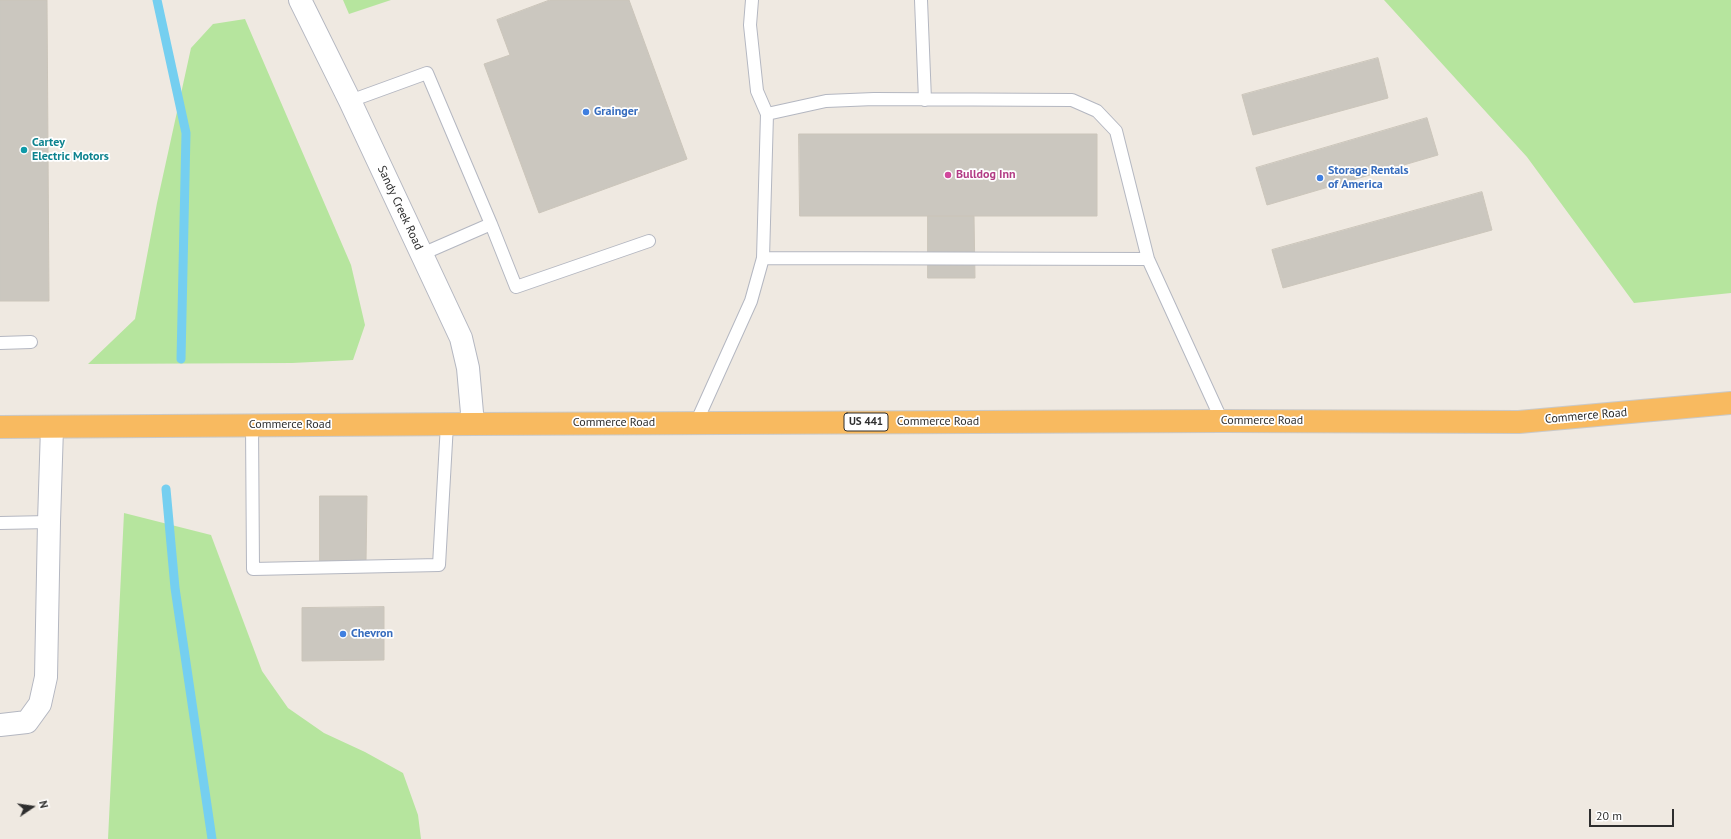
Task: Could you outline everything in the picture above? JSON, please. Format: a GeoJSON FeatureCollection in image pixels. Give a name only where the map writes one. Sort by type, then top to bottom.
{"type":"FeatureCollection","features":[{"type":"Feature","properties":{"kind":"highway","name":"Commerce Road"},"geometry":{"type":"LineString","coordinates":[[0,427],[52,428],[252,425],[1222,421],[1519,422],[1731,404]]}},
{"type":"Feature","properties":{"kind":"street","name":"Sandy Creek Road"},"geometry":{"type":"LineString","coordinates":[[300,0],[350,101],[461,338],[466,353],[473,424]]}},
{"type":"Feature","properties":{"kind":"street"},"geometry":{"type":"LineString","coordinates":[[0,725],[27,722],[40,704],[46,677],[52,428]]}},
{"type":"Feature","properties":{"kind":"lane"},"geometry":{"type":"LineString","coordinates":[[696,423],[751,301],[763,258],[767,114],[757,91],[750,25],[752,0]]}},
{"type":"Feature","properties":{"kind":"lane"},"geometry":{"type":"LineString","coordinates":[[921,0],[925,100]]}},
{"type":"Feature","properties":{"kind":"lane"},"geometry":{"type":"LineString","coordinates":[[350,101],[427,73],[516,287],[649,241]]}},
{"type":"Feature","properties":{"kind":"lane"},"geometry":{"type":"LineString","coordinates":[[767,114],[826,101],[874,99],[1072,100],[1097,111],[1116,131],[1148,259],[1222,421]]}},
{"type":"Feature","properties":{"kind":"lane"},"geometry":{"type":"LineString","coordinates":[[422,254],[491,224]]}},
{"type":"Feature","properties":{"kind":"lane"},"geometry":{"type":"LineString","coordinates":[[763,258],[1148,259]]}},
{"type":"Feature","properties":{"kind":"lane"},"geometry":{"type":"LineString","coordinates":[[0,343],[31,342]]}},
{"type":"Feature","properties":{"kind":"lane"},"geometry":{"type":"LineString","coordinates":[[252,425],[253,570],[439,565],[447,424]]}},
{"type":"Feature","properties":{"kind":"lane"},"geometry":{"type":"LineString","coordinates":[[0,523],[49,522]]}},
{"type":"Feature","properties":{"kind":"green space"},"geometry":{"type":"Polygon","coordinates":[[[343,0],[391,0],[349,14],[343,0]]]}},
{"type":"Feature","properties":{"kind":"green space"},"geometry":{"type":"Polygon","coordinates":[[[1384,0],[1731,0],[1731,293],[1634,303],[1527,157],[1384,0]]]}},
{"type":"Feature","properties":{"kind":"green space"},"geometry":{"type":"Polygon","coordinates":[[[245,19],[351,265],[365,325],[353,360],[292,363],[88,364],[135,319],[157,203],[191,48],[213,24],[245,19]]]}},
{"type":"Feature","properties":{"kind":"green space"},"geometry":{"type":"Polygon","coordinates":[[[124,513],[211,535],[262,671],[288,708],[324,733],[365,752],[403,773],[418,815],[421,839],[108,839],[124,513]]]}},
{"type":"Feature","properties":{"kind":"building","name":"Cartey Electric Motors"},"geometry":{"type":"Polygon","coordinates":[[[0,0],[47,0],[49,301],[0,301],[0,0]]]}},
{"type":"Feature","properties":{"kind":"building","name":"Grainger"},"geometry":{"type":"Polygon","coordinates":[[[550,0],[629,0],[687,159],[539,213],[484,64],[510,55],[497,20],[550,0]]]}},
{"type":"Feature","properties":{"kind":"building"},"geometry":{"type":"Polygon","coordinates":[[[1378,58],[1388,98],[1253,135],[1242,95],[1378,58]]]}},
{"type":"Feature","properties":{"kind":"building"},"geometry":{"type":"Polygon","coordinates":[[[1427,118],[1438,155],[1267,205],[1256,168],[1427,118]]]}},
{"type":"Feature","properties":{"kind":"building","name":"Bulldog Inn"},"geometry":{"type":"Polygon","coordinates":[[[799,134],[1097,134],[1097,216],[800,216],[799,134]]]}},
{"type":"Feature","properties":{"kind":"building"},"geometry":{"type":"Polygon","coordinates":[[[1482,192],[1492,230],[1283,288],[1272,250],[1482,192]]]}},
{"type":"Feature","properties":{"kind":"building"},"geometry":{"type":"Polygon","coordinates":[[[928,216],[974,216],[975,278],[928,278],[928,216]]]}},
{"type":"Feature","properties":{"kind":"building"},"geometry":{"type":"Polygon","coordinates":[[[320,496],[367,496],[366,562],[320,561],[320,496]]]}},
{"type":"Feature","properties":{"kind":"building","name":"Chevron"},"geometry":{"type":"Polygon","coordinates":[[[384,607],[384,660],[302,661],[302,608],[384,607]]]}},
{"type":"Feature","properties":{"kind":"waterway"},"geometry":{"type":"LineString","coordinates":[[157,0],[186,133],[181,359]]}},
{"type":"Feature","properties":{"kind":"waterway"},"geometry":{"type":"LineString","coordinates":[[166,489],[175,588],[212,839]]}},
{"type":"Feature","properties":{"kind":"place","name":"Grainger"},"geometry":{"type":"Point","coordinates":[586,112]}},
{"type":"Feature","properties":{"kind":"place","name":"Cartey Electric Motors"},"geometry":{"type":"Point","coordinates":[24,150]}},
{"type":"Feature","properties":{"kind":"place","name":"Bulldog Inn"},"geometry":{"type":"Point","coordinates":[948,175]}},
{"type":"Feature","properties":{"kind":"place","name":"Storage Rentals of America"},"geometry":{"type":"Point","coordinates":[1320,178]}},
{"type":"Feature","properties":{"kind":"place","name":"Chevron"},"geometry":{"type":"Point","coordinates":[343,634]}}]}
